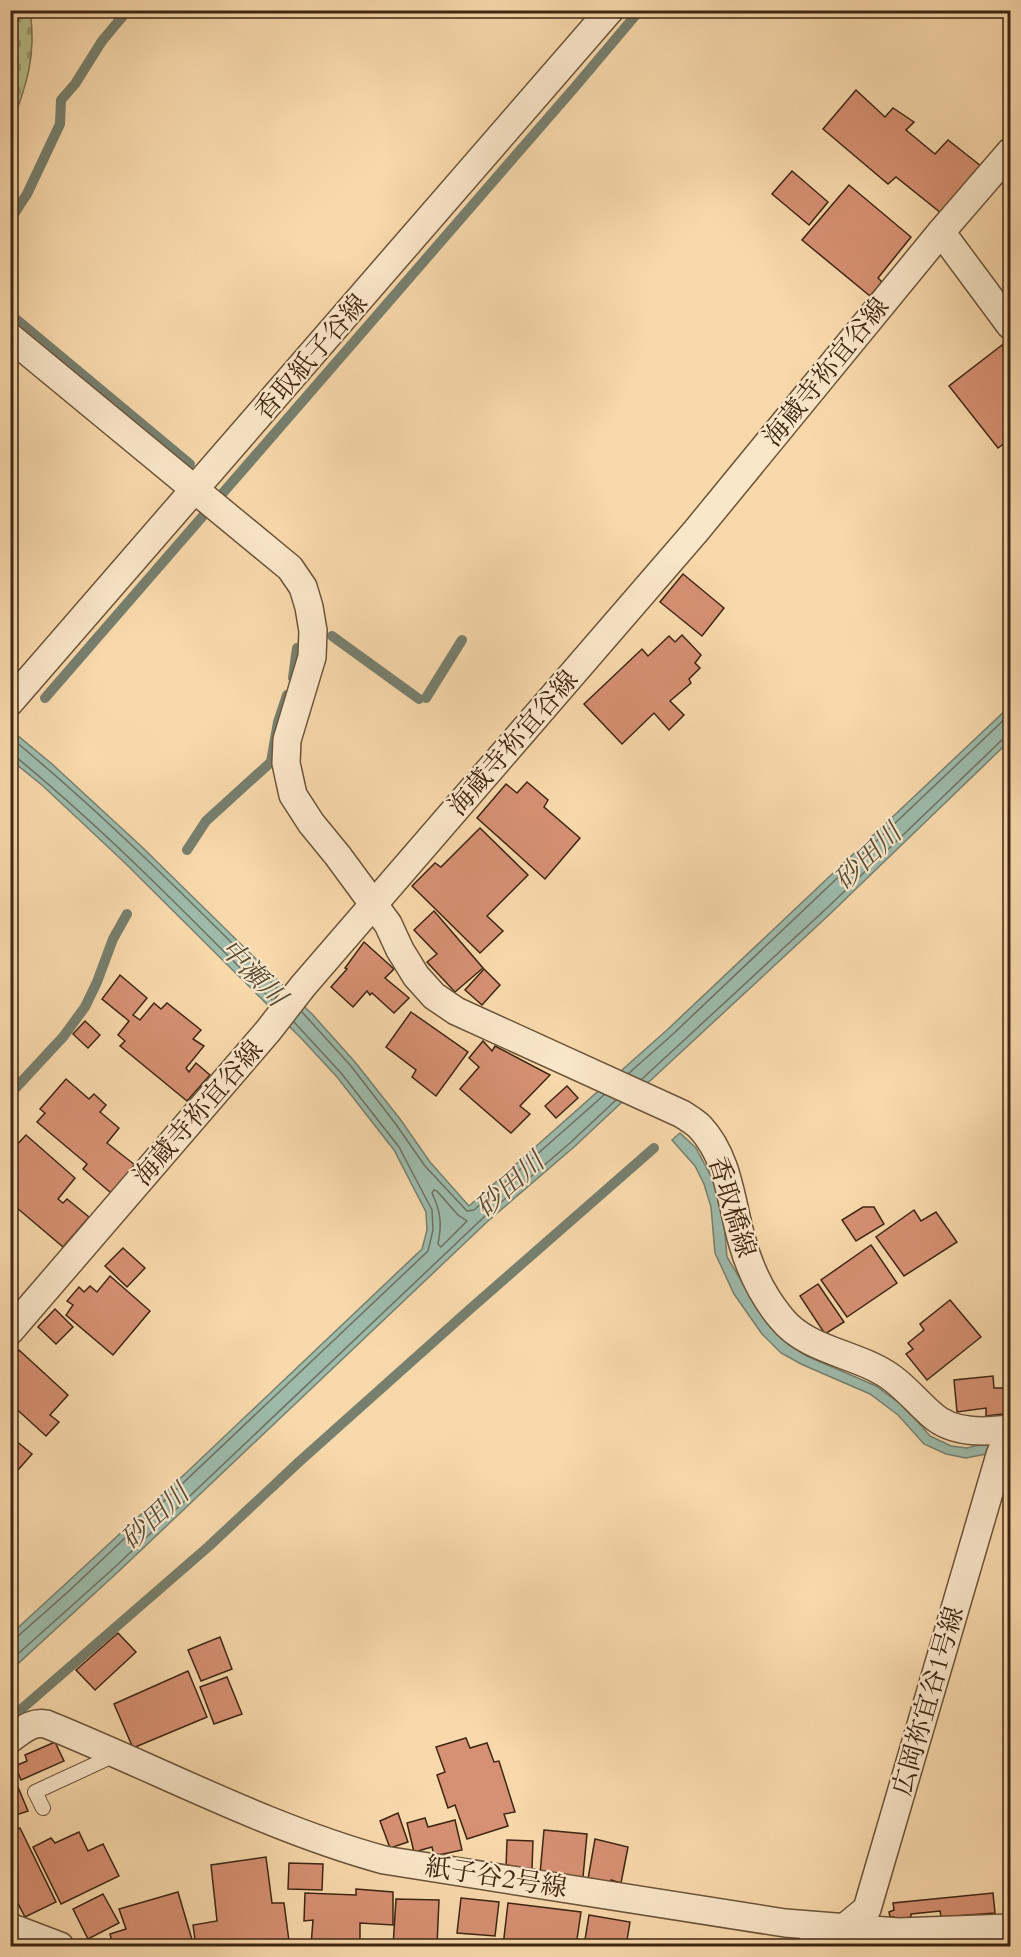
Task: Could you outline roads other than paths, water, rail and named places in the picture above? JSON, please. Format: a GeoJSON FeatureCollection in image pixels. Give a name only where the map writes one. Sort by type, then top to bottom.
{"type":"FeatureCollection","features":[{"type":"Feature","properties":{"kind":"street","name":"香取紙子谷線"},"geometry":{"type":"LineString","coordinates":[[10,702],[610,10]]}},
{"type":"Feature","properties":{"kind":"street","name":"海蔵寺祢宜谷線"},"geometry":{"type":"LineString","coordinates":[[10,1331],[696,531],[941,232],[1011,152]]}},
{"type":"Feature","properties":{"kind":"street"},"geometry":{"type":"LineString","coordinates":[[941,232],[1011,325]]}},
{"type":"Feature","properties":{"kind":"street","name":"香取橋線"},"geometry":{"type":"LineString","coordinates":[[10,338],[291,568],[303,587],[313,631],[312,657],[287,740],[286,763],[293,795],[374,904],[388,924],[416,976],[434,996],[456,1011],[601,1076],[682,1114],[699,1125],[710,1139],[726,1175],[735,1204],[741,1239],[756,1282],[782,1319],[796,1333],[831,1351],[874,1366],[893,1379],[933,1417],[952,1427],[974,1431],[1011,1429]]}},
{"type":"Feature","properties":{"kind":"street","name":"広岡祢宜谷1号線"},"geometry":{"type":"LineString","coordinates":[[811,1947],[844,1928],[867,1909],[1000,1455],[1011,1429]]}},
{"type":"Feature","properties":{"kind":"street","name":"紙子谷2号線"},"geometry":{"type":"LineString","coordinates":[[10,1739],[38,1722],[318,1839],[384,1860],[785,1923],[898,1932],[1011,1928]]}},
{"type":"Feature","properties":{"kind":"street"},"geometry":{"type":"LineString","coordinates":[[10,1927],[60,1947]]}},
{"type":"Feature","properties":{"kind":"lane"},"geometry":{"type":"LineString","coordinates":[[43,1808],[35,1792],[118,1754]]}},
{"type":"Feature","properties":{"kind":"water"},"geometry":{"type":"Polygon","coordinates":[[[1010,706],[1010,740],[1001,749],[831,913],[651,1080],[620,1104],[488,1221],[119,1571],[11,1670],[10,1635],[187,1472],[422,1249],[427,1230],[426,1212],[394,1150],[337,1077],[301,1038],[124,862],[43,786],[11,760],[11,730],[52,764],[142,847],[312,1014],[355,1062],[400,1119],[430,1162],[469,1206],[667,1030],[1010,706]]]}},
{"type":"Feature","properties":{"kind":"water"},"geometry":{"type":"Polygon","coordinates":[[[680,1133],[696,1148],[715,1184],[723,1212],[727,1257],[763,1317],[776,1333],[789,1345],[807,1356],[876,1386],[907,1409],[930,1436],[951,1446],[967,1448],[983,1444],[1010,1443],[986,1454],[966,1458],[946,1454],[924,1444],[898,1415],[870,1394],[781,1353],[762,1334],[734,1294],[715,1253],[711,1207],[704,1184],[695,1166],[672,1140],[680,1133]]]}},
{"type":"Feature","properties":{"kind":"waterway"},"geometry":{"type":"LineString","coordinates":[[10,220],[27,194],[60,124],[61,100],[75,84],[102,41],[128,10]]}},
{"type":"Feature","properties":{"kind":"waterway"},"geometry":{"type":"LineString","coordinates":[[45,698],[640,10]]}},
{"type":"Feature","properties":{"kind":"waterway"},"geometry":{"type":"LineString","coordinates":[[10,314],[190,464]]}},
{"type":"Feature","properties":{"kind":"waterway"},"geometry":{"type":"LineString","coordinates":[[332,636],[419,699]]}},
{"type":"Feature","properties":{"kind":"waterway"},"geometry":{"type":"LineString","coordinates":[[426,698],[462,640]]}},
{"type":"Feature","properties":{"kind":"waterway"},"geometry":{"type":"LineString","coordinates":[[293,678],[297,648]]}},
{"type":"Feature","properties":{"kind":"waterway"},"geometry":{"type":"LineString","coordinates":[[187,850],[206,821],[271,762],[278,722],[287,695]]}},
{"type":"Feature","properties":{"kind":"waterway"},"geometry":{"type":"LineString","coordinates":[[10,1094],[63,1037],[85,1007],[113,939],[127,914]]}},
{"type":"Feature","properties":{"kind":"waterway"},"geometry":{"type":"LineString","coordinates":[[10,1719],[208,1547],[300,1461],[654,1148]]}},
{"type":"Feature","properties":{"kind":"water label","name":"砂田川"},"geometry":{"type":"Point","coordinates":[868,857]}},
{"type":"Feature","properties":{"kind":"water label","name":"中瀬川"},"geometry":{"type":"Point","coordinates":[253,973]}},
{"type":"Feature","properties":{"kind":"water label","name":"砂田川"},"geometry":{"type":"Point","coordinates":[510,1185]}},
{"type":"Feature","properties":{"kind":"water label","name":"砂田川"},"geometry":{"type":"Point","coordinates":[155,1517]}}]}
